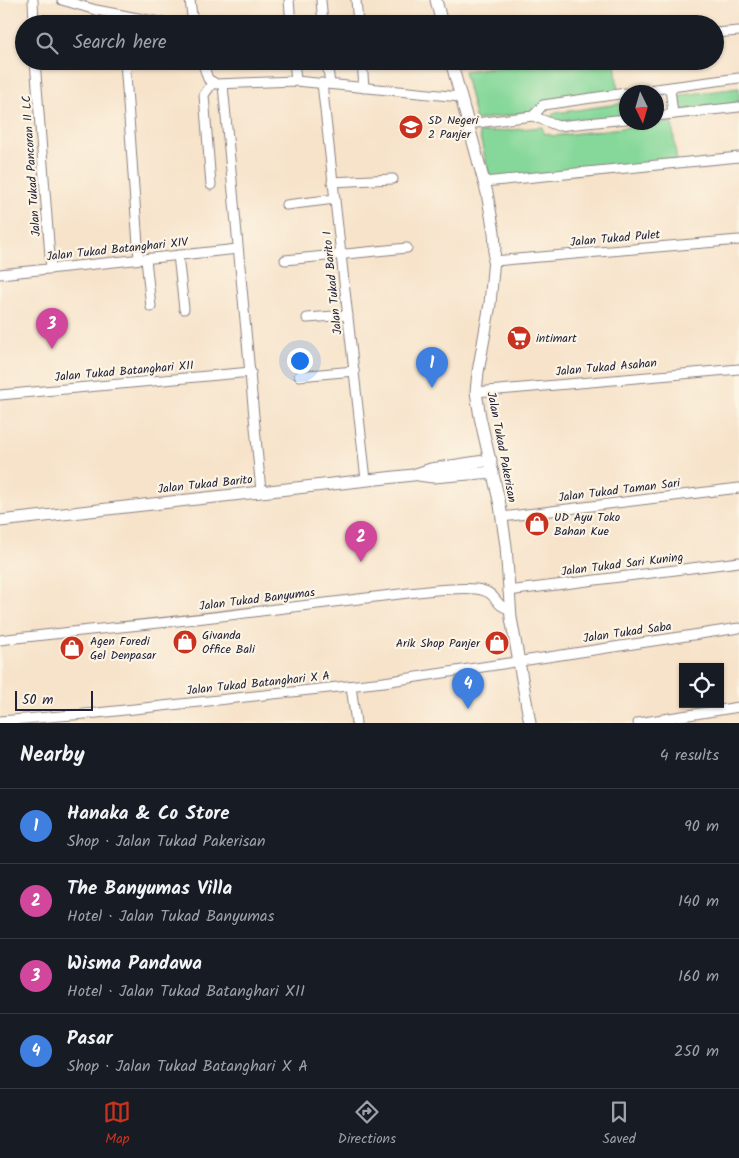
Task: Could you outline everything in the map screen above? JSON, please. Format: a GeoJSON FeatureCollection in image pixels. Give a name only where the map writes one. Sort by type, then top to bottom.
{"type":"FeatureCollection","features":[{"type":"Feature","properties":{"kind":"street"},"geometry":{"type":"LineString","coordinates":[[34,0],[34,15]]}},
{"type":"Feature","properties":{"kind":"street"},"geometry":{"type":"LineString","coordinates":[[62,0],[109,15]]}},
{"type":"Feature","properties":{"kind":"street"},"geometry":{"type":"LineString","coordinates":[[190,0],[192,15]]}},
{"type":"Feature","properties":{"kind":"street"},"geometry":{"type":"LineString","coordinates":[[289,0],[290,15]]}},
{"type":"Feature","properties":{"kind":"street"},"geometry":{"type":"LineString","coordinates":[[321,0],[322,15]]}},
{"type":"Feature","properties":{"kind":"street"},"geometry":{"type":"LineString","coordinates":[[356,0],[357,15]]}},
{"type":"Feature","properties":{"kind":"street"},"geometry":{"type":"LineString","coordinates":[[436,0],[440,15]]}},
{"type":"Feature","properties":{"kind":"street"},"geometry":{"type":"LineString","coordinates":[[724,32],[739,31]]}},
{"type":"Feature","properties":{"kind":"street","name":"Jalan Tukad Pancoran II LC"},"geometry":{"type":"LineString","coordinates":[[36,70],[51,269]]}},
{"type":"Feature","properties":{"kind":"street"},"geometry":{"type":"LineString","coordinates":[[126,70],[142,259],[151,308]]}},
{"type":"Feature","properties":{"kind":"street"},"geometry":{"type":"LineString","coordinates":[[204,70],[205,74],[213,82],[223,85],[296,81],[455,97]]}},
{"type":"Feature","properties":{"kind":"street"},"geometry":{"type":"LineString","coordinates":[[295,70],[296,81]]}},
{"type":"Feature","properties":{"kind":"street","name":"Jalan Tukad Barito I"},"geometry":{"type":"LineString","coordinates":[[327,70],[332,182],[366,480]]}},
{"type":"Feature","properties":{"kind":"street"},"geometry":{"type":"LineString","coordinates":[[363,70],[364,88]]}},
{"type":"Feature","properties":{"kind":"street","name":"Jalan Tukad Pakerisan"},"geometry":{"type":"LineString","coordinates":[[452,70],[455,97],[468,124],[492,214],[495,247],[494,260],[487,325],[476,392],[502,517],[510,609],[530,723]]}},
{"type":"Feature","properties":{"kind":"street"},"geometry":{"type":"LineString","coordinates":[[664,89],[739,78]]}},
{"type":"Feature","properties":{"kind":"street"},"geometry":{"type":"LineString","coordinates":[[211,185],[204,95],[213,82]]}},
{"type":"Feature","properties":{"kind":"street"},"geometry":{"type":"LineString","coordinates":[[223,85],[261,491]]}},
{"type":"Feature","properties":{"kind":"street"},"geometry":{"type":"LineString","coordinates":[[670,88],[672,114]]}},
{"type":"Feature","properties":{"kind":"street"},"geometry":{"type":"LineString","coordinates":[[532,116],[543,105],[619,94]]}},
{"type":"Feature","properties":{"kind":"street"},"geometry":{"type":"LineString","coordinates":[[664,115],[739,107]]}},
{"type":"Feature","properties":{"kind":"street"},"geometry":{"type":"LineString","coordinates":[[468,124],[532,116],[558,126],[619,120]]}},
{"type":"Feature","properties":{"kind":"street"},"geometry":{"type":"LineString","coordinates":[[484,182],[739,157]]}},
{"type":"Feature","properties":{"kind":"street"},"geometry":{"type":"LineString","coordinates":[[332,182],[393,179]]}},
{"type":"Feature","properties":{"kind":"street"},"geometry":{"type":"LineString","coordinates":[[286,205],[335,199]]}},
{"type":"Feature","properties":{"kind":"street","name":"Jalan Tukad Pulet"},"geometry":{"type":"LineString","coordinates":[[494,260],[739,240]]}},
{"type":"Feature","properties":{"kind":"street"},"geometry":{"type":"LineString","coordinates":[[285,260],[407,248]]}},
{"type":"Feature","properties":{"kind":"street","name":"Jalan Tukad Batanghari XIV"},"geometry":{"type":"LineString","coordinates":[[0,274],[238,249]]}},
{"type":"Feature","properties":{"kind":"street"},"geometry":{"type":"LineString","coordinates":[[178,255],[184,309]]}},
{"type":"Feature","properties":{"kind":"street"},"geometry":{"type":"LineString","coordinates":[[307,318],[348,315]]}},
{"type":"Feature","properties":{"kind":"street","name":"Jalan Tukad Asahan"},"geometry":{"type":"LineString","coordinates":[[476,392],[739,369]]}},
{"type":"Feature","properties":{"kind":"street"},"geometry":{"type":"LineString","coordinates":[[299,376],[354,371]]}},
{"type":"Feature","properties":{"kind":"street","name":"Jalan Tukad Batanghari XII"},"geometry":{"type":"LineString","coordinates":[[0,395],[251,372]]}},
{"type":"Feature","properties":{"kind":"street","name":"Jalan Tukad Barito"},"geometry":{"type":"LineString","coordinates":[[0,521],[414,475],[431,470],[491,460]]}},
{"type":"Feature","properties":{"kind":"street","name":"Jalan Tukad Barito"},"geometry":{"type":"LineString","coordinates":[[414,475],[433,478],[493,472]]}},
{"type":"Feature","properties":{"kind":"street","name":"Jalan Tukad Taman Sari"},"geometry":{"type":"LineString","coordinates":[[502,517],[739,488]]}},
{"type":"Feature","properties":{"kind":"street","name":"Jalan Tukad Sari Kuning"},"geometry":{"type":"LineString","coordinates":[[508,591],[739,562]]}},
{"type":"Feature","properties":{"kind":"street","name":"Jalan Tukad Banyumas"},"geometry":{"type":"LineString","coordinates":[[0,640],[88,629],[208,618],[437,590],[474,589],[486,591],[493,594],[504,608],[510,609]]}},
{"type":"Feature","properties":{"kind":"street","name":"Jalan Tukad Saba"},"geometry":{"type":"LineString","coordinates":[[518,661],[739,628]]}},
{"type":"Feature","properties":{"kind":"street","name":"Jalan Tukad Batanghari X A"},"geometry":{"type":"LineString","coordinates":[[0,721],[351,686],[518,661]]}},
{"type":"Feature","properties":{"kind":"street"},"geometry":{"type":"LineString","coordinates":[[351,686],[356,723]]}},
{"type":"Feature","properties":{"kind":"street"},"geometry":{"type":"LineString","coordinates":[[638,723],[739,707]]}},
{"type":"Feature","properties":{"kind":"green space"},"geometry":{"type":"Polygon","coordinates":[[[616,70],[618,93],[542,105],[538,111],[476,120],[464,71],[616,70]]]}},
{"type":"Feature","properties":{"kind":"green space"},"geometry":{"type":"Polygon","coordinates":[[[739,88],[739,104],[678,110],[677,99],[683,95],[739,88]]]}},
{"type":"Feature","properties":{"kind":"green space"},"geometry":{"type":"Polygon","coordinates":[[[619,104],[619,118],[558,125],[552,120],[552,115],[619,104]]]}},
{"type":"Feature","properties":{"kind":"green space"},"geometry":{"type":"Polygon","coordinates":[[[672,122],[677,164],[491,182],[479,133],[542,127],[544,133],[554,136],[619,128],[619,130],[664,130],[664,123],[672,122]]]}},
{"type":"Feature","properties":{"kind":"place","name":"SD Negeri 2 Panjer"},"geometry":{"type":"Point","coordinates":[411,127]}},
{"type":"Feature","properties":{"kind":"place","name":"intimart"},"geometry":{"type":"Point","coordinates":[519,338]}},
{"type":"Feature","properties":{"kind":"place","name":"Wisma Pandawa"},"geometry":{"type":"Point","coordinates":[52,349]}},
{"type":"Feature","properties":{"kind":"place","name":"Hanaka & Co Store"},"geometry":{"type":"Point","coordinates":[432,388]}},
{"type":"Feature","properties":{"kind":"place","name":"UD Ayu Toko Bahan Kue"},"geometry":{"type":"Point","coordinates":[537,524]}},
{"type":"Feature","properties":{"kind":"place","name":"The Banyumas Villa"},"geometry":{"type":"Point","coordinates":[361,562]}},
{"type":"Feature","properties":{"kind":"place","name":"Givanda Office Bali"},"geometry":{"type":"Point","coordinates":[185,642]}},
{"type":"Feature","properties":{"kind":"place","name":"Arik Shop Panjer"},"geometry":{"type":"Point","coordinates":[497,643]}},
{"type":"Feature","properties":{"kind":"place","name":"Agen Foredi Gel Denpasar"},"geometry":{"type":"Point","coordinates":[72,648]}},
{"type":"Feature","properties":{"kind":"place","name":"Pasar"},"geometry":{"type":"Point","coordinates":[468,709]}}]}
